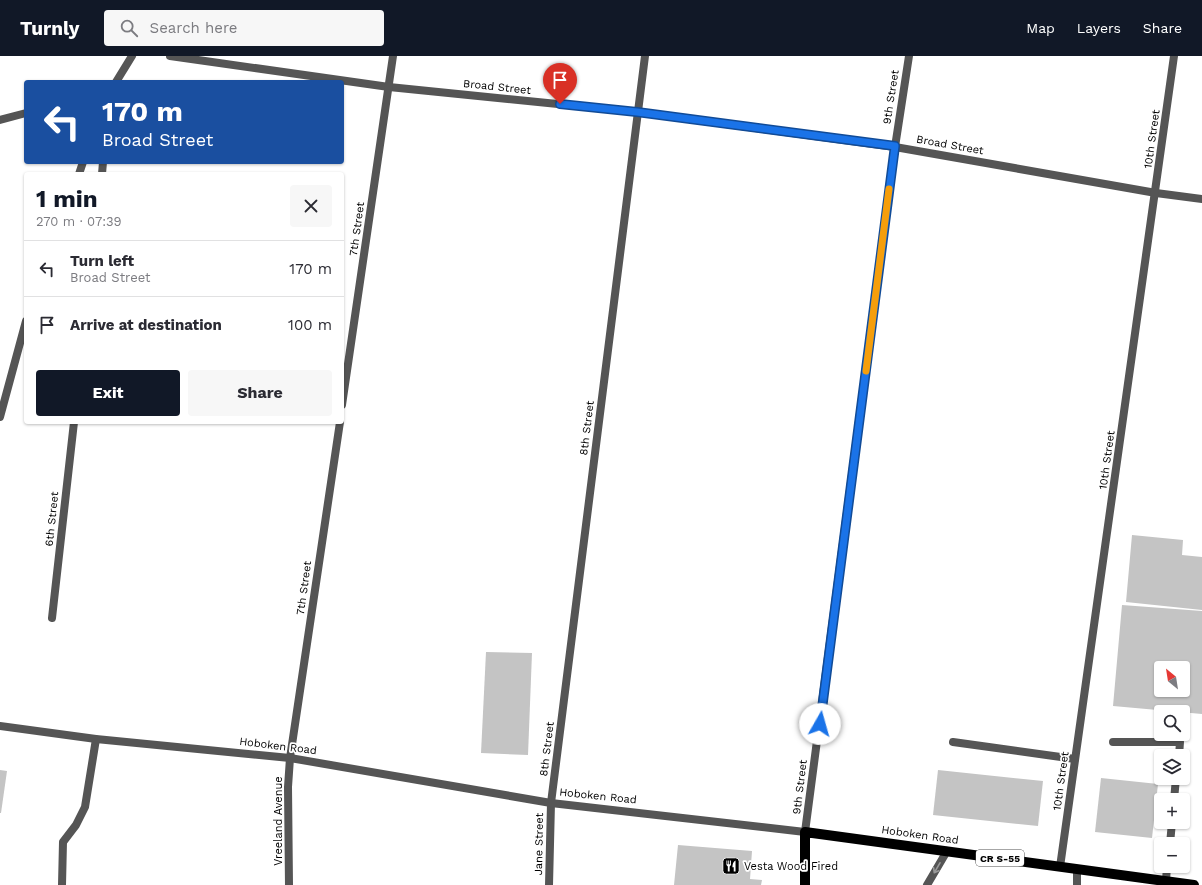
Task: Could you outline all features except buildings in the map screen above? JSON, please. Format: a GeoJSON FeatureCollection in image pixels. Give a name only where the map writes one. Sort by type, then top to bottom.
{"type":"FeatureCollection","features":[{"type":"Feature","properties":{"kind":"main road","name":"Hoboken Road"},"geometry":{"type":"LineString","coordinates":[[805,832],[1194,885]]}},
{"type":"Feature","properties":{"kind":"main road"},"geometry":{"type":"LineString","coordinates":[[805,832],[805,885]]}},
{"type":"Feature","properties":{"kind":"street"},"geometry":{"type":"LineString","coordinates":[[117,80],[132,56]]}},
{"type":"Feature","properties":{"kind":"street","name":"Broad Street"},"geometry":{"type":"LineString","coordinates":[[170,56],[340,80]]}},
{"type":"Feature","properties":{"kind":"street","name":"7th Street"},"geometry":{"type":"LineString","coordinates":[[344,391],[393,56]]}},
{"type":"Feature","properties":{"kind":"street","name":"8th Street"},"geometry":{"type":"LineString","coordinates":[[551,803],[645,56]]}},
{"type":"Feature","properties":{"kind":"street","name":"9th Street"},"geometry":{"type":"LineString","coordinates":[[805,832],[895,146],[909,56]]}},
{"type":"Feature","properties":{"kind":"street","name":"10th Street"},"geometry":{"type":"LineString","coordinates":[[1060,867],[1156,193],[1174,56]]}},
{"type":"Feature","properties":{"kind":"street","name":"Broad Street"},"geometry":{"type":"LineString","coordinates":[[344,81],[389,87],[637,112],[895,146],[1156,193],[1202,199]]}},
{"type":"Feature","properties":{"kind":"street"},"geometry":{"type":"LineString","coordinates":[[0,120],[24,114]]}},
{"type":"Feature","properties":{"kind":"street"},"geometry":{"type":"LineString","coordinates":[[0,417],[24,328]]}},
{"type":"Feature","properties":{"kind":"street","name":"6th Street"},"geometry":{"type":"LineString","coordinates":[[52,618],[74,424]]}},
{"type":"Feature","properties":{"kind":"street","name":"7th Street"},"geometry":{"type":"LineString","coordinates":[[290,758],[340,424]]}},
{"type":"Feature","properties":{"kind":"street","name":"Hoboken Road"},"geometry":{"type":"LineString","coordinates":[[0,726],[96,739],[290,758],[551,803],[805,832]]}},
{"type":"Feature","properties":{"kind":"street"},"geometry":{"type":"LineString","coordinates":[[62,885],[63,842],[76,825],[85,807],[96,739]]}},
{"type":"Feature","properties":{"kind":"street"},"geometry":{"type":"LineString","coordinates":[[953,742],[1075,760]]}},
{"type":"Feature","properties":{"kind":"street"},"geometry":{"type":"LineString","coordinates":[[1113,742],[1180,742],[1180,749]]}},
{"type":"Feature","properties":{"kind":"street","name":"Vreeland Avenue"},"geometry":{"type":"LineString","coordinates":[[289,885],[288,787],[290,758]]}},
{"type":"Feature","properties":{"kind":"street","name":"Jane Street"},"geometry":{"type":"LineString","coordinates":[[549,885],[551,803]]}},
{"type":"Feature","properties":{"kind":"street"},"geometry":{"type":"LineString","coordinates":[[927,885],[947,851]]}},
{"type":"Feature","properties":{"kind":"street"},"geometry":{"type":"LineString","coordinates":[[1077,869],[1077,885]]}},
{"type":"Feature","properties":{"kind":"street"},"geometry":{"type":"LineString","coordinates":[[1166,881],[1167,873]]}},
{"type":"Feature","properties":{"kind":"slow traffic"},"geometry":{"type":"LineString","coordinates":[[866,371],[889,189]]}},
{"type":"Feature","properties":{"kind":"place","name":"Vesta Wood Fired"},"geometry":{"type":"Point","coordinates":[731,866]}},
{"type":"Feature","properties":{"kind":"route"},"geometry":{"type":"LineString","coordinates":[[560,104],[637,112],[895,146],[820,724]]}}]}
